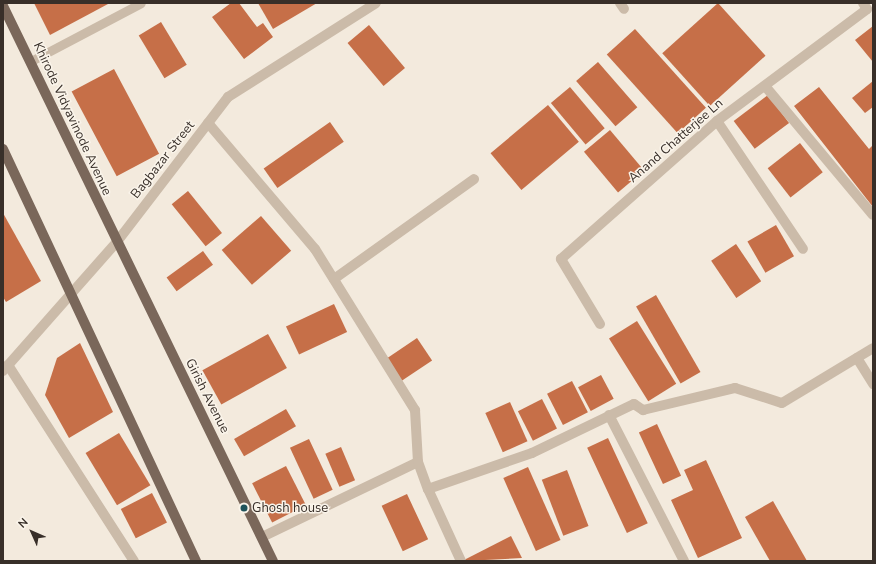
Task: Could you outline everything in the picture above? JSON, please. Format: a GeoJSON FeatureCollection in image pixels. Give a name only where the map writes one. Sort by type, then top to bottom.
{"type":"FeatureCollection","features":[{"type":"Feature","properties":{"kind":"main road","name":"Khirode Vidyavinode Avenue"},"geometry":{"type":"LineString","coordinates":[[3,6],[31,61],[116,243]]}},
{"type":"Feature","properties":{"kind":"main road"},"geometry":{"type":"LineString","coordinates":[[3,149],[72,293],[196,561]]}},
{"type":"Feature","properties":{"kind":"main road","name":"Girish Avenue"},"geometry":{"type":"LineString","coordinates":[[116,243],[273,561]]}},
{"type":"Feature","properties":{"kind":"street","name":"Bagbazar Street"},"geometry":{"type":"LineString","coordinates":[[6,368],[116,243],[228,97],[376,3]]}},
{"type":"Feature","properties":{"kind":"street","name":"Anand Chatterjee Ln"},"geometry":{"type":"LineString","coordinates":[[600,324],[561,259],[717,121],[867,9],[863,3]]}},
{"type":"Feature","properties":{"kind":"street"},"geometry":{"type":"LineString","coordinates":[[765,86],[873,215]]}},
{"type":"Feature","properties":{"kind":"street"},"geometry":{"type":"LineString","coordinates":[[717,121],[803,249]]}},
{"type":"Feature","properties":{"kind":"street"},"geometry":{"type":"LineString","coordinates":[[208,123],[315,249],[415,410],[418,462],[428,489],[461,561]]}},
{"type":"Feature","properties":{"kind":"street"},"geometry":{"type":"LineString","coordinates":[[334,279],[474,179]]}},
{"type":"Feature","properties":{"kind":"street"},"geometry":{"type":"LineString","coordinates":[[428,489],[532,453],[634,404],[643,410],[735,388],[782,403],[873,348]]}},
{"type":"Feature","properties":{"kind":"street"},"geometry":{"type":"LineString","coordinates":[[856,358],[873,384]]}},
{"type":"Feature","properties":{"kind":"street"},"geometry":{"type":"LineString","coordinates":[[6,368],[134,561]]}},
{"type":"Feature","properties":{"kind":"street"},"geometry":{"type":"LineString","coordinates":[[609,415],[684,561]]}},
{"type":"Feature","properties":{"kind":"street"},"geometry":{"type":"LineString","coordinates":[[262,537],[418,462]]}},
{"type":"Feature","properties":{"kind":"lane"},"geometry":{"type":"LineString","coordinates":[[31,61],[141,3]]}},
{"type":"Feature","properties":{"kind":"building"},"geometry":{"type":"Polygon","coordinates":[[[34,3],[107,3],[108,4],[50,35],[34,3]]]}},
{"type":"Feature","properties":{"kind":"building"},"geometry":{"type":"Polygon","coordinates":[[[231,3],[239,3],[257,27],[263,23],[273,37],[244,59],[212,17],[231,3]]]}},
{"type":"Feature","properties":{"kind":"building"},"geometry":{"type":"Polygon","coordinates":[[[258,3],[317,3],[273,29],[258,3]]]}},
{"type":"Feature","properties":{"kind":"building"},"geometry":{"type":"Polygon","coordinates":[[[718,3],[766,56],[710,106],[662,53],[718,3]]]}},
{"type":"Feature","properties":{"kind":"building"},"geometry":{"type":"Polygon","coordinates":[[[161,22],[187,65],[164,78],[139,35],[161,22]]]}},
{"type":"Feature","properties":{"kind":"building"},"geometry":{"type":"Polygon","coordinates":[[[369,25],[405,68],[384,86],[348,43],[369,25]]]}},
{"type":"Feature","properties":{"kind":"building"},"geometry":{"type":"Polygon","coordinates":[[[873,26],[873,62],[855,40],[873,26]]]}},
{"type":"Feature","properties":{"kind":"building"},"geometry":{"type":"Polygon","coordinates":[[[635,29],[706,108],[678,133],[607,54],[635,29]]]}},
{"type":"Feature","properties":{"kind":"building"},"geometry":{"type":"Polygon","coordinates":[[[598,62],[637,107],[615,126],[576,81],[598,62]]]}},
{"type":"Feature","properties":{"kind":"building"},"geometry":{"type":"Polygon","coordinates":[[[114,69],[159,154],[117,176],[72,92],[114,69]]]}},
{"type":"Feature","properties":{"kind":"building"},"geometry":{"type":"Polygon","coordinates":[[[873,81],[873,107],[865,113],[852,98],[873,81]]]}},
{"type":"Feature","properties":{"kind":"building"},"geometry":{"type":"Polygon","coordinates":[[[570,87],[605,128],[586,144],[551,103],[570,87]]]}},
{"type":"Feature","properties":{"kind":"building"},"geometry":{"type":"Polygon","coordinates":[[[819,87],[869,149],[873,145],[873,207],[794,106],[819,87]]]}},
{"type":"Feature","properties":{"kind":"building"},"geometry":{"type":"Polygon","coordinates":[[[768,95],[789,123],[755,149],[734,121],[768,95]]]}},
{"type":"Feature","properties":{"kind":"building"},"geometry":{"type":"Polygon","coordinates":[[[548,105],[579,142],[521,190],[491,153],[548,105]]]}},
{"type":"Feature","properties":{"kind":"building"},"geometry":{"type":"Polygon","coordinates":[[[330,122],[344,142],[277,188],[264,168],[330,122]]]}},
{"type":"Feature","properties":{"kind":"building"},"geometry":{"type":"Polygon","coordinates":[[[610,130],[644,171],[618,192],[584,152],[610,130]]]}},
{"type":"Feature","properties":{"kind":"building"},"geometry":{"type":"Polygon","coordinates":[[[800,143],[823,172],[790,197],[768,168],[800,143]]]}},
{"type":"Feature","properties":{"kind":"building"},"geometry":{"type":"Polygon","coordinates":[[[188,191],[222,233],[206,246],[172,204],[188,191]]]}},
{"type":"Feature","properties":{"kind":"building"},"geometry":{"type":"Polygon","coordinates":[[[3,213],[41,281],[6,302],[3,297],[3,213]]]}},
{"type":"Feature","properties":{"kind":"building"},"geometry":{"type":"Polygon","coordinates":[[[261,216],[291,251],[252,285],[222,250],[261,216]]]}},
{"type":"Feature","properties":{"kind":"building"},"geometry":{"type":"Polygon","coordinates":[[[776,225],[794,256],[765,273],[747,242],[776,225]]]}},
{"type":"Feature","properties":{"kind":"building"},"geometry":{"type":"Polygon","coordinates":[[[736,244],[761,281],[736,298],[711,261],[736,244]]]}},
{"type":"Feature","properties":{"kind":"building"},"geometry":{"type":"Polygon","coordinates":[[[203,251],[213,265],[177,291],[167,277],[203,251]]]}},
{"type":"Feature","properties":{"kind":"building"},"geometry":{"type":"Polygon","coordinates":[[[656,295],[700,372],[681,384],[636,306],[656,295]]]}},
{"type":"Feature","properties":{"kind":"building"},"geometry":{"type":"Polygon","coordinates":[[[334,304],[347,332],[299,354],[286,326],[334,304]]]}},
{"type":"Feature","properties":{"kind":"building"},"geometry":{"type":"Polygon","coordinates":[[[637,321],[676,384],[648,401],[609,338],[637,321]]]}},
{"type":"Feature","properties":{"kind":"building"},"geometry":{"type":"Polygon","coordinates":[[[268,334],[287,368],[221,404],[202,370],[268,334]]]}},
{"type":"Feature","properties":{"kind":"building"},"geometry":{"type":"Polygon","coordinates":[[[417,338],[432,360],[401,381],[386,359],[417,338]]]}},
{"type":"Feature","properties":{"kind":"building"},"geometry":{"type":"Polygon","coordinates":[[[80,343],[113,412],[69,438],[45,395],[57,358],[80,343]]]}},
{"type":"Feature","properties":{"kind":"building"},"geometry":{"type":"Polygon","coordinates":[[[601,375],[614,399],[591,411],[578,387],[601,375]]]}},
{"type":"Feature","properties":{"kind":"building"},"geometry":{"type":"Polygon","coordinates":[[[572,381],[588,412],[563,425],[547,394],[572,381]]]}},
{"type":"Feature","properties":{"kind":"building"},"geometry":{"type":"Polygon","coordinates":[[[542,399],[557,428],[533,441],[518,411],[542,399]]]}},
{"type":"Feature","properties":{"kind":"building"},"geometry":{"type":"Polygon","coordinates":[[[510,402],[527,441],[503,452],[485,413],[510,402]]]}},
{"type":"Feature","properties":{"kind":"building"},"geometry":{"type":"Polygon","coordinates":[[[286,409],[296,426],[244,456],[234,439],[286,409]]]}},
{"type":"Feature","properties":{"kind":"building"},"geometry":{"type":"Polygon","coordinates":[[[657,424],[681,476],[663,484],[639,432],[657,424]]]}},
{"type":"Feature","properties":{"kind":"building"},"geometry":{"type":"Polygon","coordinates":[[[119,433],[150,485],[117,505],[86,453],[119,433]]]}},
{"type":"Feature","properties":{"kind":"building"},"geometry":{"type":"Polygon","coordinates":[[[608,438],[648,523],[627,533],[587,448],[608,438]]]}},
{"type":"Feature","properties":{"kind":"building"},"geometry":{"type":"Polygon","coordinates":[[[309,439],[333,490],[314,499],[290,448],[309,439]]]}},
{"type":"Feature","properties":{"kind":"building"},"geometry":{"type":"Polygon","coordinates":[[[341,447],[355,480],[339,487],[325,454],[341,447]]]}},
{"type":"Feature","properties":{"kind":"building"},"geometry":{"type":"Polygon","coordinates":[[[706,460],[742,538],[698,558],[671,500],[693,490],[684,470],[706,460]]]}},
{"type":"Feature","properties":{"kind":"building"},"geometry":{"type":"Polygon","coordinates":[[[286,466],[306,505],[272,522],[252,483],[286,466]]]}},
{"type":"Feature","properties":{"kind":"building"},"geometry":{"type":"Polygon","coordinates":[[[528,467],[561,540],[536,551],[503,478],[528,467]]]}},
{"type":"Feature","properties":{"kind":"building"},"geometry":{"type":"Polygon","coordinates":[[[567,470],[589,526],[563,536],[542,480],[567,470]]]}},
{"type":"Feature","properties":{"kind":"building"},"geometry":{"type":"Polygon","coordinates":[[[152,493],[167,522],[136,538],[121,509],[152,493]]]}},
{"type":"Feature","properties":{"kind":"building"},"geometry":{"type":"Polygon","coordinates":[[[407,494],[428,539],[403,551],[382,506],[407,494]]]}},
{"type":"Feature","properties":{"kind":"building"},"geometry":{"type":"Polygon","coordinates":[[[773,501],[807,561],[770,561],[745,517],[773,501]]]}},
{"type":"Feature","properties":{"kind":"building"},"geometry":{"type":"Polygon","coordinates":[[[511,536],[522,558],[464,560],[511,536]]]}},
{"type":"Feature","properties":{"kind":"place","name":"Ghosh house"},"geometry":{"type":"Point","coordinates":[244,508]}}]}
